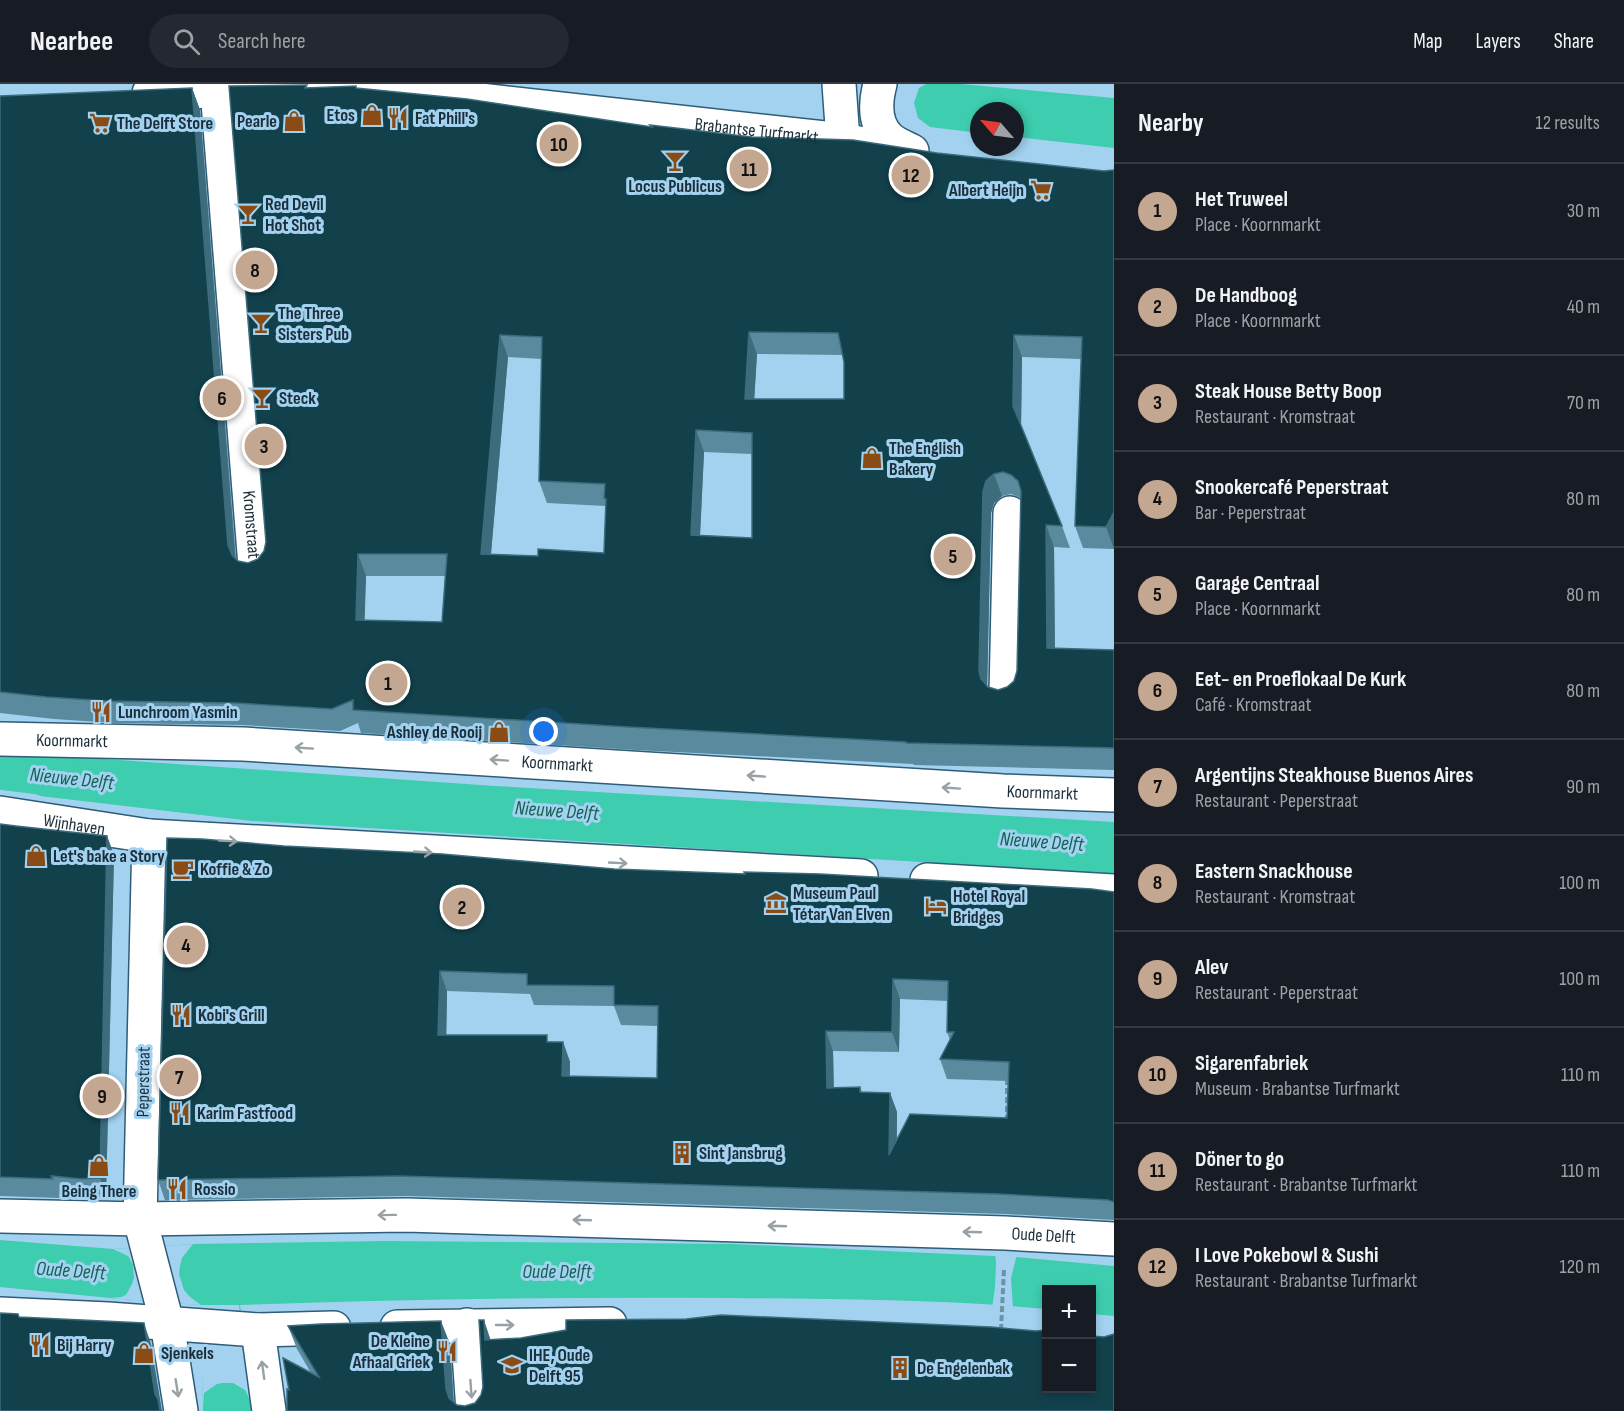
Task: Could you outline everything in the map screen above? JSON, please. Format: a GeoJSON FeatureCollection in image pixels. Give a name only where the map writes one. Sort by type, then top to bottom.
{"type":"FeatureCollection","features":[{"type":"Feature","properties":{"kind":"street"},"geometry":{"type":"LineString","coordinates":[[838,84],[843,140]]}},
{"type":"Feature","properties":{"kind":"street","name":"Brabantse Turfmarkt"},"geometry":{"type":"LineString","coordinates":[[126,94],[217,90],[398,88],[843,140],[924,152],[889,138],[879,123],[876,101],[880,84]]}},
{"type":"Feature","properties":{"kind":"street","name":"Kromstraat"},"geometry":{"type":"LineString","coordinates":[[217,90],[255,566]]}},
{"type":"Feature","properties":{"kind":"street"},"geometry":{"type":"LineString","coordinates":[[1006,693],[1010,513]]}},
{"type":"Feature","properties":{"kind":"street","name":"Koornmarkt"},"geometry":{"type":"LineString","coordinates":[[0,739],[243,744],[1003,780],[1114,795]]}},
{"type":"Feature","properties":{"kind":"street","name":"Wijnhaven"},"geometry":{"type":"LineString","coordinates":[[0,813],[149,836]]}},
{"type":"Feature","properties":{"kind":"street"},"geometry":{"type":"LineString","coordinates":[[149,836],[1114,891]]}},
{"type":"Feature","properties":{"kind":"street","name":"Peperstraat"},"geometry":{"type":"LineString","coordinates":[[149,836],[144,1233],[172,1318],[181,1411]]}},
{"type":"Feature","properties":{"kind":"street","name":"Oude Delft"},"geometry":{"type":"LineString","coordinates":[[0,1216],[144,1233],[406,1215],[993,1233],[1114,1239]]}},
{"type":"Feature","properties":{"kind":"street"},"geometry":{"type":"LineString","coordinates":[[0,1314],[172,1318],[251,1330],[634,1324]]}},
{"type":"Feature","properties":{"kind":"street"},"geometry":{"type":"LineString","coordinates":[[467,1325],[473,1411]]}},
{"type":"Feature","properties":{"kind":"street"},"geometry":{"type":"LineString","coordinates":[[251,1330],[268,1411]]}},
{"type":"Feature","properties":{"kind":"path"},"geometry":{"type":"LineString","coordinates":[[1007,1070],[1007,1128]]}},
{"type":"Feature","properties":{"kind":"path"},"geometry":{"type":"LineString","coordinates":[[1001,1332],[1004,1266]]}},
{"type":"Feature","properties":{"kind":"water"},"geometry":{"type":"Polygon","coordinates":[[[926,84],[961,84],[1114,98],[1114,148],[1024,138],[1024,102],[970,102],[970,132],[930,127],[918,118],[914,103],[919,88],[926,84]]]}},
{"type":"Feature","properties":{"kind":"water"},"geometry":{"type":"Polygon","coordinates":[[[61,756],[495,786],[1114,822],[1114,874],[252,821],[40,796],[18,785],[19,761],[61,756]]]}},
{"type":"Feature","properties":{"kind":"water"},"geometry":{"type":"Polygon","coordinates":[[[0,1240],[113,1249],[193,1244],[385,1241],[734,1244],[1016,1257],[1114,1266],[1114,1316],[1096,1314],[1096,1285],[1042,1285],[1042,1309],[928,1301],[729,1298],[484,1299],[240,1305],[253,1411],[203,1411],[201,1305],[0,1287],[0,1240]]]}},
{"type":"Feature","properties":{"kind":"pier"},"geometry":{"type":"Polygon","coordinates":[[[193,1244],[182,1258],[180,1266],[179,1274],[184,1290],[201,1305],[239,1305],[252,1404],[245,1390],[233,1383],[222,1383],[204,1393],[203,1407],[200,1305],[110,1298],[126,1295],[134,1278],[133,1265],[128,1256],[113,1249],[193,1244]]]}},
{"type":"Feature","properties":{"kind":"pier"},"geometry":{"type":"Polygon","coordinates":[[[995,1253],[1017,1254],[1011,1278],[1013,1309],[992,1308],[995,1287],[995,1253]]]}},
{"type":"Feature","properties":{"kind":"building"},"geometry":{"type":"Polygon","coordinates":[[[307,85],[305,88],[356,86],[356,88],[467,99],[652,127],[650,125],[752,137],[853,140],[937,153],[1104,171],[1114,170],[1114,512],[1106,527],[1075,526],[1082,337],[1014,335],[1013,406],[1062,526],[1046,525],[1047,648],[1114,650],[1114,748],[906,743],[353,710],[353,700],[332,709],[235,703],[107,701],[0,692],[0,96],[192,88],[228,545],[232,555],[238,561],[248,563],[258,559],[264,551],[266,542],[229,86],[307,85]],[[749,332],[745,399],[844,399],[844,362],[838,333],[749,332]],[[500,335],[481,554],[538,556],[538,549],[604,553],[605,484],[539,481],[542,337],[500,335]],[[696,430],[691,535],[752,538],[752,433],[696,430]],[[1003,472],[994,474],[986,481],[983,491],[979,671],[981,679],[988,687],[998,690],[1014,681],[1017,671],[1021,491],[1018,481],[1003,472]],[[358,554],[356,620],[442,622],[447,554],[358,554]]]}},
{"type":"Feature","properties":{"kind":"building"},"geometry":{"type":"Polygon","coordinates":[[[0,824],[107,836],[100,1178],[0,1177],[0,824]]]}},
{"type":"Feature","properties":{"kind":"building"},"geometry":{"type":"Polygon","coordinates":[[[167,838],[442,854],[614,869],[745,874],[744,872],[820,874],[1114,892],[1114,1202],[999,1194],[399,1176],[158,1180],[167,838]],[[440,971],[438,1035],[547,1035],[547,1042],[563,1042],[562,1076],[657,1078],[658,1006],[614,1005],[614,986],[527,985],[527,974],[440,971]],[[893,979],[892,1032],[826,1031],[827,1088],[860,1087],[860,1092],[890,1093],[889,1155],[910,1114],[1007,1118],[1009,1062],[940,1059],[954,1032],[947,1032],[948,981],[893,979]]]}},
{"type":"Feature","properties":{"kind":"building"},"geometry":{"type":"Polygon","coordinates":[[[0,1313],[18,1314],[19,1317],[144,1323],[155,1394],[160,1411],[0,1411],[0,1313]]]}},
{"type":"Feature","properties":{"kind":"building"},"geometry":{"type":"Polygon","coordinates":[[[721,1315],[1042,1330],[1042,1393],[1096,1393],[1096,1336],[1114,1334],[1114,1411],[287,1411],[287,1389],[289,1390],[283,1358],[319,1377],[288,1326],[441,1321],[446,1389],[449,1398],[457,1405],[465,1406],[475,1403],[483,1387],[479,1320],[484,1320],[485,1340],[521,1338],[566,1330],[566,1320],[686,1319],[721,1315]]]}},
{"type":"Feature","properties":{"kind":"waterway","name":"Nieuwe Delft"},"geometry":{"type":"LineString","coordinates":[[0,770],[70,779]]}},
{"type":"Feature","properties":{"kind":"place","name":"Etos"},"geometry":{"type":"Point","coordinates":[372,115]}},
{"type":"Feature","properties":{"kind":"place","name":"Fat Phill's"},"geometry":{"type":"Point","coordinates":[398,118]}},
{"type":"Feature","properties":{"kind":"place","name":"Pearle"},"geometry":{"type":"Point","coordinates":[294,121]}},
{"type":"Feature","properties":{"kind":"place","name":"The Delft Store"},"geometry":{"type":"Point","coordinates":[100,123]}},
{"type":"Feature","properties":{"kind":"place","name":"Sigarenfabriek"},"geometry":{"type":"Point","coordinates":[559,144]}},
{"type":"Feature","properties":{"kind":"place","name":"Locus Publicus"},"geometry":{"type":"Point","coordinates":[675,161]}},
{"type":"Feature","properties":{"kind":"place","name":"Döner to go"},"geometry":{"type":"Point","coordinates":[749,169]}},
{"type":"Feature","properties":{"kind":"place","name":"I Love Pokebowl & Sushi"},"geometry":{"type":"Point","coordinates":[911,175]}},
{"type":"Feature","properties":{"kind":"place","name":"Albert Heijn"},"geometry":{"type":"Point","coordinates":[1041,190]}},
{"type":"Feature","properties":{"kind":"place","name":"Red Devil Hot Shot"},"geometry":{"type":"Point","coordinates":[248,214]}},
{"type":"Feature","properties":{"kind":"place","name":"Eastern Snackhouse"},"geometry":{"type":"Point","coordinates":[255,270]}},
{"type":"Feature","properties":{"kind":"place","name":"The Three Sisters Pub"},"geometry":{"type":"Point","coordinates":[261,323]}},
{"type":"Feature","properties":{"kind":"place","name":"Eet- en Proeflokaal De Kurk"},"geometry":{"type":"Point","coordinates":[222,398]}},
{"type":"Feature","properties":{"kind":"place","name":"Steck"},"geometry":{"type":"Point","coordinates":[262,398]}},
{"type":"Feature","properties":{"kind":"place","name":"Steak House Betty Boop"},"geometry":{"type":"Point","coordinates":[264,446]}},
{"type":"Feature","properties":{"kind":"place","name":"The English Bakery"},"geometry":{"type":"Point","coordinates":[872,458]}},
{"type":"Feature","properties":{"kind":"place","name":"Garage Centraal"},"geometry":{"type":"Point","coordinates":[953,556]}},
{"type":"Feature","properties":{"kind":"place","name":"Het Truweel"},"geometry":{"type":"Point","coordinates":[388,683]}},
{"type":"Feature","properties":{"kind":"place","name":"Lunchroom Yasmin"},"geometry":{"type":"Point","coordinates":[101,712]}},
{"type":"Feature","properties":{"kind":"place","name":"Ashley de Rooij"},"geometry":{"type":"Point","coordinates":[499,732]}},
{"type":"Feature","properties":{"kind":"place","name":"Let's bake a Story"},"geometry":{"type":"Point","coordinates":[36,856]}},
{"type":"Feature","properties":{"kind":"place","name":"Koffie & Zo"},"geometry":{"type":"Point","coordinates":[183,869]}},
{"type":"Feature","properties":{"kind":"place","name":"Museum Paul Tétar Van Elven"},"geometry":{"type":"Point","coordinates":[776,903]}},
{"type":"Feature","properties":{"kind":"place","name":"Hotel Royal Bridges"},"geometry":{"type":"Point","coordinates":[936,906]}},
{"type":"Feature","properties":{"kind":"place","name":"De Handboog"},"geometry":{"type":"Point","coordinates":[462,907]}},
{"type":"Feature","properties":{"kind":"place","name":"Snookercafé Peperstraat"},"geometry":{"type":"Point","coordinates":[186,945]}},
{"type":"Feature","properties":{"kind":"place","name":"Kobi's Grill"},"geometry":{"type":"Point","coordinates":[181,1015]}},
{"type":"Feature","properties":{"kind":"place","name":"Argentijns Steakhouse Buenos Aires"},"geometry":{"type":"Point","coordinates":[179,1077]}},
{"type":"Feature","properties":{"kind":"place","name":"Alev"},"geometry":{"type":"Point","coordinates":[102,1096]}},
{"type":"Feature","properties":{"kind":"place","name":"Karim Fastfood"},"geometry":{"type":"Point","coordinates":[180,1113]}},
{"type":"Feature","properties":{"kind":"place","name":"Sint Jansbrug"},"geometry":{"type":"Point","coordinates":[682,1153]}},
{"type":"Feature","properties":{"kind":"place","name":"Being There"},"geometry":{"type":"Point","coordinates":[99,1166]}},
{"type":"Feature","properties":{"kind":"place","name":"Rossio"},"geometry":{"type":"Point","coordinates":[177,1189]}},
{"type":"Feature","properties":{"kind":"place","name":"Bij Harry"},"geometry":{"type":"Point","coordinates":[40,1345]}},
{"type":"Feature","properties":{"kind":"place","name":"De Kleine Afhaal Griek"},"geometry":{"type":"Point","coordinates":[447,1351]}},
{"type":"Feature","properties":{"kind":"place","name":"Sjenkels"},"geometry":{"type":"Point","coordinates":[144,1353]}},
{"type":"Feature","properties":{"kind":"place","name":"IHE, Oude Delft 95"},"geometry":{"type":"Point","coordinates":[512,1365]}},
{"type":"Feature","properties":{"kind":"place","name":"De Engelenbak"},"geometry":{"type":"Point","coordinates":[900,1368]}}]}
